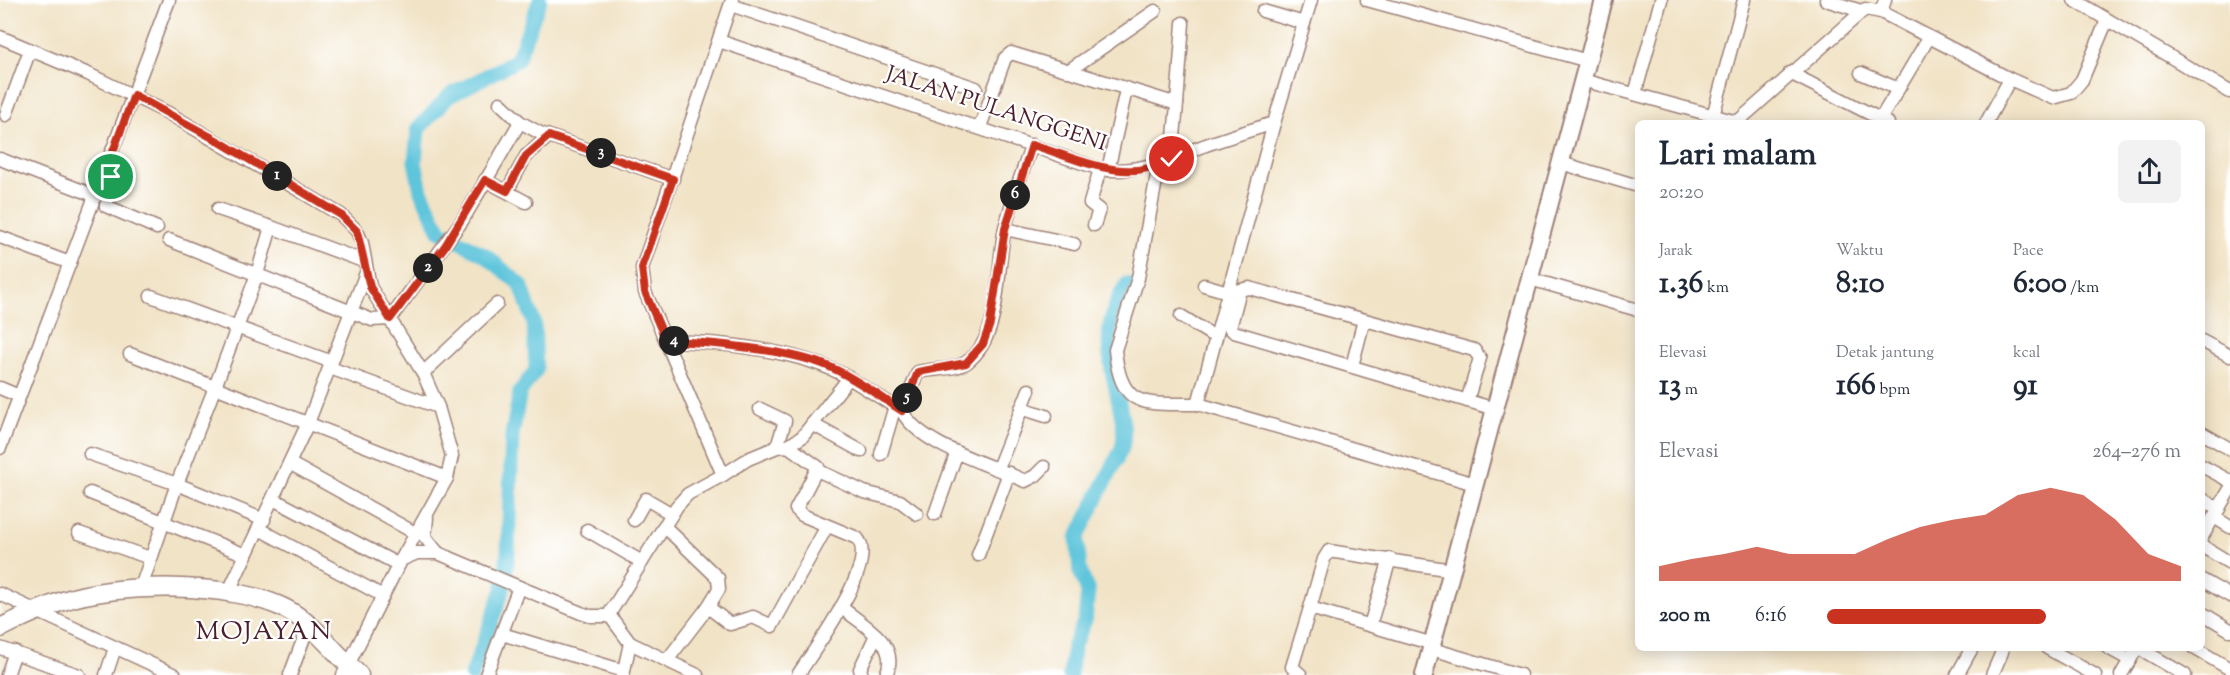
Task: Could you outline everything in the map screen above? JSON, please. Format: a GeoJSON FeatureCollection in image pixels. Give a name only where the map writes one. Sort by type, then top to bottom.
{"type":"FeatureCollection","features":[{"type":"Feature","properties":{"kind":"highway"},"geometry":{"type":"LineString","coordinates":[[0,628],[35,611],[80,596],[141,590],[229,591],[285,609],[308,627],[350,672]]}},
{"type":"Feature","properties":{"kind":"main road"},"geometry":{"type":"LineString","coordinates":[[1424,675],[1604,0]]}},
{"type":"Feature","properties":{"kind":"street"},"geometry":{"type":"LineString","coordinates":[[0,448],[169,0]]}},
{"type":"Feature","properties":{"kind":"street"},"geometry":{"type":"LineString","coordinates":[[1198,404],[1274,123],[1311,0]]}},
{"type":"Feature","properties":{"kind":"street"},"geometry":{"type":"LineString","coordinates":[[1367,0],[1588,61]]}},
{"type":"Feature","properties":{"kind":"street"},"geometry":{"type":"LineString","coordinates":[[1635,94],[1661,0]]}},
{"type":"Feature","properties":{"kind":"street"},"geometry":{"type":"LineString","coordinates":[[1713,116],[1744,0]]}},
{"type":"Feature","properties":{"kind":"street"},"geometry":{"type":"LineString","coordinates":[[1826,0],[1861,11]]}},
{"type":"Feature","properties":{"kind":"street"},"geometry":{"type":"LineString","coordinates":[[1881,12],[1885,0]]}},
{"type":"Feature","properties":{"kind":"street"},"geometry":{"type":"LineString","coordinates":[[2074,0],[2230,92]]}},
{"type":"Feature","properties":{"kind":"street"},"geometry":{"type":"LineString","coordinates":[[723,475],[645,292],[642,268],[731,2],[976,88]]}},
{"type":"Feature","properties":{"kind":"street"},"geometry":{"type":"LineString","coordinates":[[1739,120],[1861,11],[1869,9],[1881,12],[1928,39],[2053,98],[2071,93],[2082,81],[2107,20]]}},
{"type":"Feature","properties":{"kind":"street"},"geometry":{"type":"LineString","coordinates":[[1068,71],[1155,11]]}},
{"type":"Feature","properties":{"kind":"street"},"geometry":{"type":"LineString","coordinates":[[1263,11],[1304,23]]}},
{"type":"Feature","properties":{"kind":"street"},"geometry":{"type":"LineString","coordinates":[[1183,23],[1167,161],[1138,278],[1115,350],[1120,378],[1128,394],[1140,401],[1198,404],[1474,484]]}},
{"type":"Feature","properties":{"kind":"street"},"geometry":{"type":"LineString","coordinates":[[0,37],[135,91],[341,215],[357,231],[362,243],[364,267],[370,287],[423,373],[451,443],[452,456],[447,478],[400,562],[350,672]]}},
{"type":"Feature","properties":{"kind":"street"},"geometry":{"type":"LineString","coordinates":[[1883,120],[1898,89],[1928,39]]}},
{"type":"Feature","properties":{"kind":"street","name":"JALAN PULANGGENI"},"geometry":{"type":"LineString","coordinates":[[719,41],[1104,169],[1167,161],[1274,123]]}},
{"type":"Feature","properties":{"kind":"street"},"geometry":{"type":"LineString","coordinates":[[6,115],[30,50]]}},
{"type":"Feature","properties":{"kind":"street"},"geometry":{"type":"LineString","coordinates":[[980,127],[1007,54],[1173,103]]}},
{"type":"Feature","properties":{"kind":"street"},"geometry":{"type":"LineString","coordinates":[[1790,73],[1878,120]]}},
{"type":"Feature","properties":{"kind":"street"},"geometry":{"type":"LineString","coordinates":[[1861,73],[1898,89]]}},
{"type":"Feature","properties":{"kind":"street"},"geometry":{"type":"LineString","coordinates":[[1988,120],[2010,79]]}},
{"type":"Feature","properties":{"kind":"street"},"geometry":{"type":"LineString","coordinates":[[1582,80],[1726,120]]}},
{"type":"Feature","properties":{"kind":"street"},"geometry":{"type":"LineString","coordinates":[[1094,225],[1099,212],[1090,203],[1104,169],[1126,90]]}},
{"type":"Feature","properties":{"kind":"street"},"geometry":{"type":"LineString","coordinates":[[500,103],[519,122],[549,136],[673,179]]}},
{"type":"Feature","properties":{"kind":"street"},"geometry":{"type":"LineString","coordinates":[[169,240],[378,321],[390,319],[462,221],[519,122]]}},
{"type":"Feature","properties":{"kind":"street"},"geometry":{"type":"LineString","coordinates":[[507,191],[526,156],[549,136]]}},
{"type":"Feature","properties":{"kind":"street"},"geometry":{"type":"LineString","coordinates":[[881,454],[898,408],[918,372],[966,363],[983,344],[990,324],[1005,229],[1032,145]]}},
{"type":"Feature","properties":{"kind":"street"},"geometry":{"type":"LineString","coordinates":[[0,159],[96,196]]}},
{"type":"Feature","properties":{"kind":"street"},"geometry":{"type":"LineString","coordinates":[[1561,164],[1635,185]]}},
{"type":"Feature","properties":{"kind":"street"},"geometry":{"type":"LineString","coordinates":[[105,173],[112,178],[105,200],[106,206],[157,228]]}},
{"type":"Feature","properties":{"kind":"street"},"geometry":{"type":"LineString","coordinates":[[485,180],[526,202]]}},
{"type":"Feature","properties":{"kind":"street"},"geometry":{"type":"LineString","coordinates":[[218,208],[271,227],[364,267]]}},
{"type":"Feature","properties":{"kind":"street"},"geometry":{"type":"LineString","coordinates":[[141,590],[177,484],[237,330],[271,227]]}},
{"type":"Feature","properties":{"kind":"street"},"geometry":{"type":"LineString","coordinates":[[1005,229],[1074,244]]}},
{"type":"Feature","properties":{"kind":"street"},"geometry":{"type":"LineString","coordinates":[[0,237],[70,263]]}},
{"type":"Feature","properties":{"kind":"street"},"geometry":{"type":"LineString","coordinates":[[229,591],[291,464],[331,365],[364,267]]}},
{"type":"Feature","properties":{"kind":"street"},"geometry":{"type":"LineString","coordinates":[[1530,279],[1635,309]]}},
{"type":"Feature","properties":{"kind":"street"},"geometry":{"type":"LineString","coordinates":[[1204,285],[1228,292]]}},
{"type":"Feature","properties":{"kind":"street"},"geometry":{"type":"LineString","coordinates":[[1467,401],[1480,358],[1478,353],[1245,287],[1240,290],[1231,324],[1234,332],[1352,366],[1467,401],[1495,409]]}},
{"type":"Feature","properties":{"kind":"street"},"geometry":{"type":"LineString","coordinates":[[151,296],[438,407]]}},
{"type":"Feature","properties":{"kind":"street"},"geometry":{"type":"LineString","coordinates":[[423,373],[497,304]]}},
{"type":"Feature","properties":{"kind":"street"},"geometry":{"type":"LineString","coordinates":[[1181,316],[1215,337]]}},
{"type":"Feature","properties":{"kind":"street"},"geometry":{"type":"LineString","coordinates":[[1352,366],[1364,320]]}},
{"type":"Feature","properties":{"kind":"street"},"geometry":{"type":"LineString","coordinates":[[666,341],[731,346],[797,357],[818,363],[849,378],[898,408],[920,432],[957,452],[1025,481],[1035,476],[1044,466]]}},
{"type":"Feature","properties":{"kind":"street"},"geometry":{"type":"LineString","coordinates":[[2205,343],[2230,356]]}},
{"type":"Feature","properties":{"kind":"street"},"geometry":{"type":"LineString","coordinates":[[130,354],[447,478]]}},
{"type":"Feature","properties":{"kind":"street"},"geometry":{"type":"LineString","coordinates":[[610,616],[664,526],[688,495],[748,459],[783,447],[802,436],[849,378]]}},
{"type":"Feature","properties":{"kind":"street"},"geometry":{"type":"LineString","coordinates":[[0,388],[19,396]]}},
{"type":"Feature","properties":{"kind":"street"},"geometry":{"type":"LineString","coordinates":[[978,555],[1021,408],[1029,390]]}},
{"type":"Feature","properties":{"kind":"street"},"geometry":{"type":"LineString","coordinates":[[1021,408],[1046,416]]}},
{"type":"Feature","properties":{"kind":"street"},"geometry":{"type":"LineString","coordinates":[[760,409],[784,422],[783,447]]}},
{"type":"Feature","properties":{"kind":"street"},"geometry":{"type":"LineString","coordinates":[[812,424],[861,451]]}},
{"type":"Feature","properties":{"kind":"street"},"geometry":{"type":"LineString","coordinates":[[2205,435],[2230,448]]}},
{"type":"Feature","properties":{"kind":"street"},"geometry":{"type":"LineString","coordinates":[[783,447],[817,465],[817,470],[796,509],[827,526],[857,538],[862,544],[862,557],[841,608],[798,675]]}},
{"type":"Feature","properties":{"kind":"street"},"geometry":{"type":"LineString","coordinates":[[935,514],[957,452]]}},
{"type":"Feature","properties":{"kind":"street"},"geometry":{"type":"LineString","coordinates":[[90,454],[177,484],[261,524],[383,596]]}},
{"type":"Feature","properties":{"kind":"street"},"geometry":{"type":"LineString","coordinates":[[291,464],[415,533]]}},
{"type":"Feature","properties":{"kind":"street"},"geometry":{"type":"LineString","coordinates":[[2205,469],[2229,490],[2205,532]]}},
{"type":"Feature","properties":{"kind":"street"},"geometry":{"type":"LineString","coordinates":[[817,470],[864,492],[900,501],[917,514]]}},
{"type":"Feature","properties":{"kind":"street"},"geometry":{"type":"LineString","coordinates":[[90,493],[246,555]]}},
{"type":"Feature","properties":{"kind":"street"},"geometry":{"type":"LineString","coordinates":[[273,499],[400,562]]}},
{"type":"Feature","properties":{"kind":"street"},"geometry":{"type":"LineString","coordinates":[[634,520],[646,499],[672,514]]}},
{"type":"Feature","properties":{"kind":"street"},"geometry":{"type":"LineString","coordinates":[[2205,502],[2230,527]]}},
{"type":"Feature","properties":{"kind":"street"},"geometry":{"type":"LineString","coordinates":[[429,511],[425,537],[438,553]]}},
{"type":"Feature","properties":{"kind":"street"},"geometry":{"type":"LineString","coordinates":[[664,526],[718,578],[719,589],[668,659]]}},
{"type":"Feature","properties":{"kind":"street"},"geometry":{"type":"LineString","coordinates":[[708,607],[729,624],[755,618],[772,626],[827,526]]}},
{"type":"Feature","properties":{"kind":"street"},"geometry":{"type":"LineString","coordinates":[[587,530],[642,562]]}},
{"type":"Feature","properties":{"kind":"street"},"geometry":{"type":"LineString","coordinates":[[79,533],[150,558]]}},
{"type":"Feature","properties":{"kind":"street"},"geometry":{"type":"LineString","coordinates":[[2205,540],[2230,563]]}},
{"type":"Feature","properties":{"kind":"street"},"geometry":{"type":"LineString","coordinates":[[1301,675],[1292,667],[1324,556],[1329,551],[1452,570]]}},
{"type":"Feature","properties":{"kind":"street"},"geometry":{"type":"LineString","coordinates":[[400,562],[417,553],[438,553],[580,613],[590,616],[610,616]]}},
{"type":"Feature","properties":{"kind":"street"},"geometry":{"type":"LineString","coordinates":[[1370,626],[1390,559]]}},
{"type":"Feature","properties":{"kind":"street"},"geometry":{"type":"LineString","coordinates":[[2205,582],[2230,596]]}},
{"type":"Feature","properties":{"kind":"street"},"geometry":{"type":"LineString","coordinates":[[486,675],[502,634],[515,585]]}},
{"type":"Feature","properties":{"kind":"street"},"geometry":{"type":"LineString","coordinates":[[0,594],[175,675]]}},
{"type":"Feature","properties":{"kind":"street"},"geometry":{"type":"LineString","coordinates":[[841,608],[876,635],[889,651],[889,669],[886,675]]}},
{"type":"Feature","properties":{"kind":"street"},"geometry":{"type":"LineString","coordinates":[[1310,608],[1520,675]]}},
{"type":"Feature","properties":{"kind":"street"},"geometry":{"type":"LineString","coordinates":[[2205,615],[2230,630]]}},
{"type":"Feature","properties":{"kind":"street"},"geometry":{"type":"LineString","coordinates":[[610,616],[630,643],[668,659],[697,675]]}},
{"type":"Feature","properties":{"kind":"street"},"geometry":{"type":"LineString","coordinates":[[290,675],[308,627]]}},
{"type":"Feature","properties":{"kind":"street"},"geometry":{"type":"LineString","coordinates":[[502,634],[624,673],[630,643]]}},
{"type":"Feature","properties":{"kind":"street"},"geometry":{"type":"LineString","coordinates":[[862,675],[860,669],[876,635]]}},
{"type":"Feature","properties":{"kind":"street"},"geometry":{"type":"LineString","coordinates":[[0,648],[79,675]]}},
{"type":"Feature","properties":{"kind":"street"},"geometry":{"type":"LineString","coordinates":[[105,675],[115,648]]}},
{"type":"Feature","properties":{"kind":"street"},"geometry":{"type":"LineString","coordinates":[[1957,675],[1970,651]]}},
{"type":"Feature","properties":{"kind":"street"},"geometry":{"type":"LineString","coordinates":[[1992,675],[2002,651]]}},
{"type":"Feature","properties":{"kind":"street"},"geometry":{"type":"LineString","coordinates":[[2114,651],[2130,660]]}},
{"type":"Feature","properties":{"kind":"street"},"geometry":{"type":"LineString","coordinates":[[2122,675],[2136,651]]}},
{"type":"Feature","properties":{"kind":"street"},"geometry":{"type":"LineString","coordinates":[[2143,651],[2185,675]]}},
{"type":"Feature","properties":{"kind":"street"},"geometry":{"type":"LineString","coordinates":[[2199,651],[2230,669]]}},
{"type":"Feature","properties":{"kind":"street"},"geometry":{"type":"LineString","coordinates":[[7,675],[15,652]]}},
{"type":"Feature","properties":{"kind":"street"},"geometry":{"type":"LineString","coordinates":[[2066,653],[2096,675]]}},
{"type":"Feature","properties":{"kind":"waterway"},"geometry":{"type":"LineString","coordinates":[[472,675],[503,589],[508,554],[512,435],[520,392],[536,370],[534,323],[521,285],[485,255],[440,231],[421,191],[415,162],[418,129],[449,96],[517,60],[540,0]]}},
{"type":"Feature","properties":{"kind":"waterway"},"geometry":{"type":"LineString","coordinates":[[1070,675],[1074,645],[1085,620],[1088,592],[1080,571],[1077,538],[1122,448],[1124,436],[1109,342],[1113,313],[1127,284]]}},
{"type":"Feature","properties":{"kind":"district","name":"MOJAYAN"},"geometry":{"type":"Point","coordinates":[264,632]}},
{"type":"Feature","properties":{"kind":"route"},"geometry":{"type":"LineString","coordinates":[[111,177],[105,173],[134,95],[220,142],[341,215],[357,231],[362,243],[363,261],[370,287],[390,319],[445,246],[485,180],[507,191],[522,161],[529,152],[549,136],[673,179],[643,258],[642,268],[645,292],[666,341],[731,346],[797,357],[818,363],[839,372],[902,411],[914,376],[918,372],[966,363],[980,350],[986,339],[1005,229],[1032,145],[1108,170],[1121,171],[1159,165],[1172,159]]}}]}
